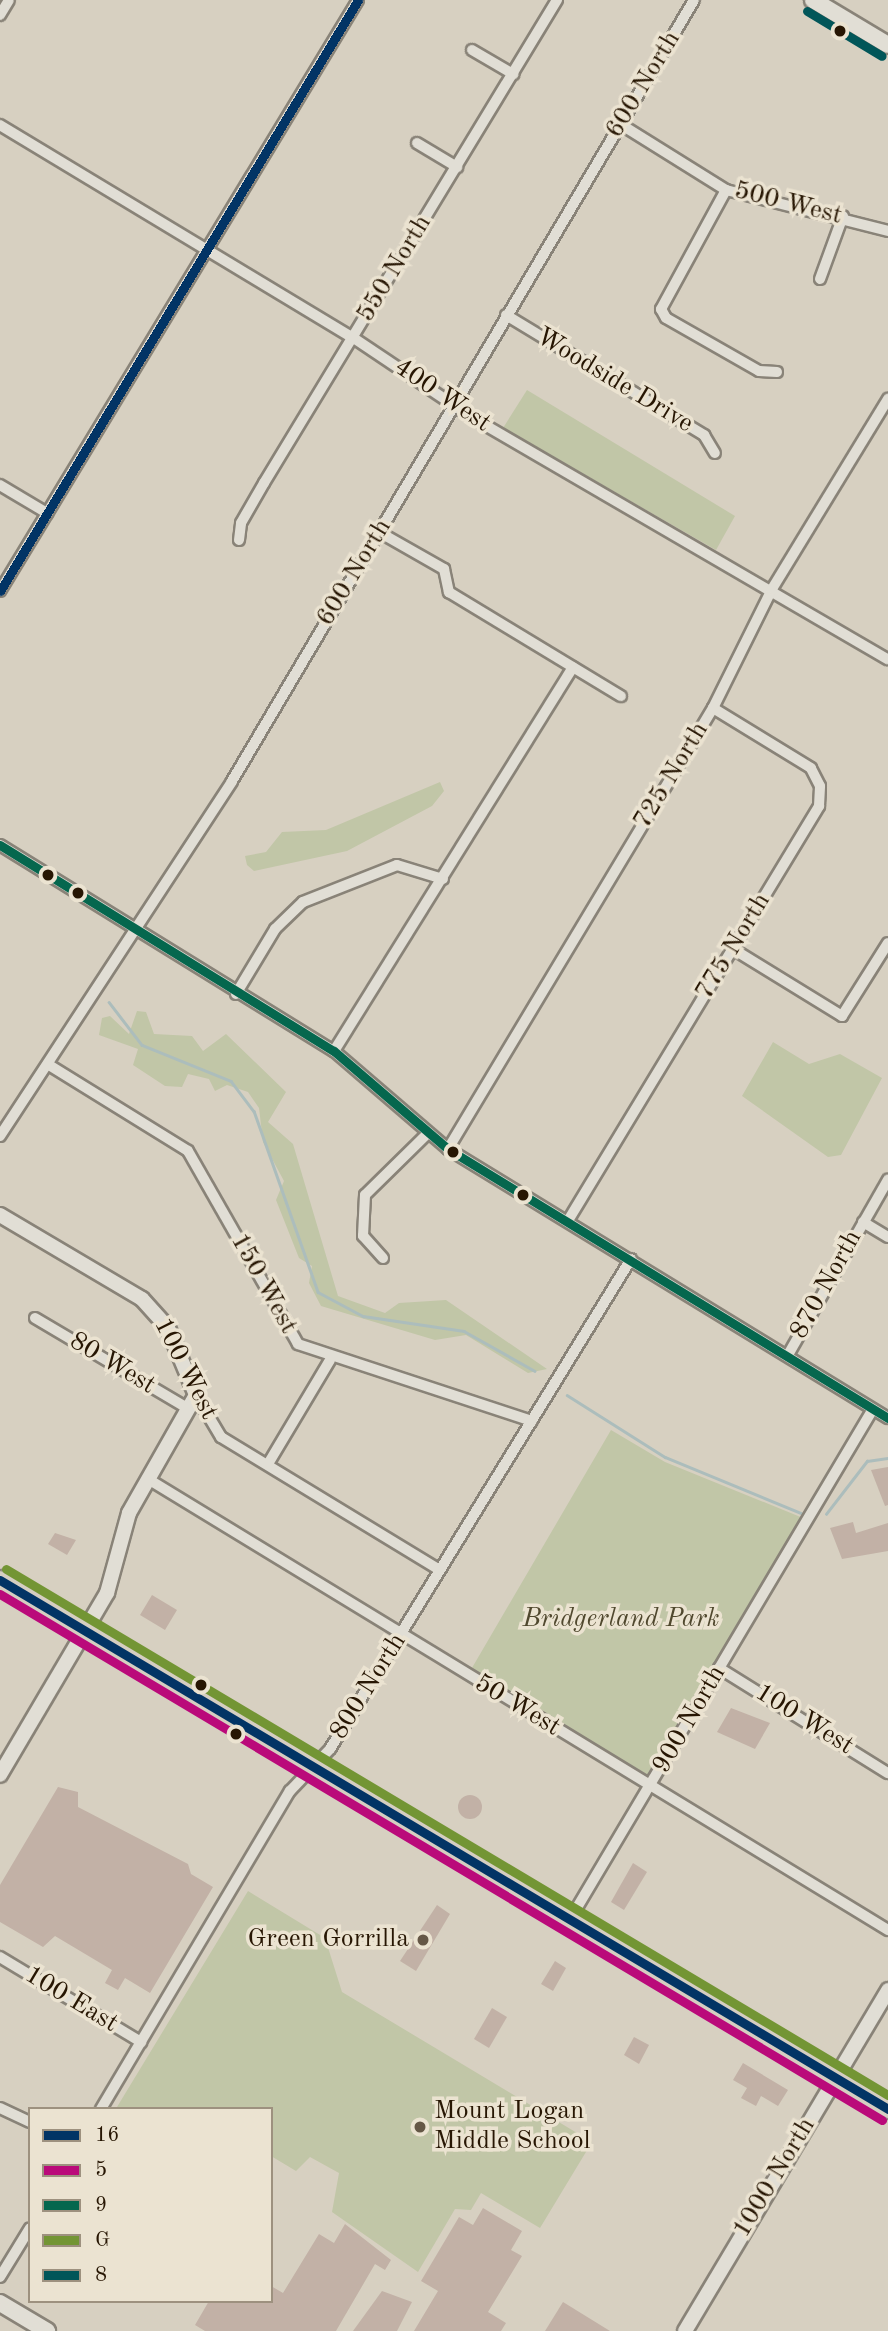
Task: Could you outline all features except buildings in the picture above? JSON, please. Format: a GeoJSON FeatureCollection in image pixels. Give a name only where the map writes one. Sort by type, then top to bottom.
{"type":"FeatureCollection","features":[{"type":"Feature","properties":{"kind":"main road"},"geometry":{"type":"LineString","coordinates":[[813,0],[888,46]]}},
{"type":"Feature","properties":{"kind":"main road"},"geometry":{"type":"LineString","coordinates":[[0,1580],[888,2109]]}},
{"type":"Feature","properties":{"kind":"main road"},"geometry":{"type":"LineString","coordinates":[[0,2304],[42,2330]]}},
{"type":"Feature","properties":{"kind":"street"},"geometry":{"type":"LineString","coordinates":[[0,15],[9,0]]}},
{"type":"Feature","properties":{"kind":"street"},"geometry":{"type":"LineString","coordinates":[[0,591],[358,0]]}},
{"type":"Feature","properties":{"kind":"street","name":"550 North"},"geometry":{"type":"LineString","coordinates":[[239,540],[241,523],[557,0]]}},
{"type":"Feature","properties":{"kind":"street","name":"600 North"},"geometry":{"type":"LineString","coordinates":[[0,1136],[136,933],[379,532],[694,0]]}},
{"type":"Feature","properties":{"kind":"street"},"geometry":{"type":"LineString","coordinates":[[472,50],[513,74]]}},
{"type":"Feature","properties":{"kind":"street","name":"500 West"},"geometry":{"type":"LineString","coordinates":[[620,124],[726,190],[843,216],[888,232]]}},
{"type":"Feature","properties":{"kind":"street","name":"400 West"},"geometry":{"type":"LineString","coordinates":[[0,125],[352,337],[455,403],[888,660]]}},
{"type":"Feature","properties":{"kind":"street"},"geometry":{"type":"LineString","coordinates":[[417,143],[457,167]]}},
{"type":"Feature","properties":{"kind":"street"},"geometry":{"type":"LineString","coordinates":[[726,190],[661,309],[666,318],[759,371],[777,372]]}},
{"type":"Feature","properties":{"kind":"street"},"geometry":{"type":"LineString","coordinates":[[820,279],[843,216]]}},
{"type":"Feature","properties":{"kind":"street","name":"Woodside Drive"},"geometry":{"type":"LineString","coordinates":[[506,315],[704,435],[715,453]]}},
{"type":"Feature","properties":{"kind":"street","name":"725 North"},"geometry":{"type":"LineString","coordinates":[[448,1149],[713,708],[772,589],[888,399]]}},
{"type":"Feature","properties":{"kind":"street"},"geometry":{"type":"LineString","coordinates":[[877,417],[888,423]]}},
{"type":"Feature","properties":{"kind":"street"},"geometry":{"type":"LineString","coordinates":[[0,485],[47,513]]}},
{"type":"Feature","properties":{"kind":"street"},"geometry":{"type":"LineString","coordinates":[[379,532],[444,569],[449,592],[621,696]]}},
{"type":"Feature","properties":{"kind":"street"},"geometry":{"type":"LineString","coordinates":[[334,1051],[443,880],[573,667]]}},
{"type":"Feature","properties":{"kind":"street","name":"775 North"},"geometry":{"type":"LineString","coordinates":[[569,1219],[819,806],[820,786],[811,768],[713,708]]}},
{"type":"Feature","properties":{"kind":"street"},"geometry":{"type":"LineString","coordinates":[[0,845],[136,933],[334,1051],[374,1081],[427,1135],[448,1149],[569,1219],[888,1418]]}},
{"type":"Feature","properties":{"kind":"street"},"geometry":{"type":"LineString","coordinates":[[236,994],[275,929],[303,902],[397,865],[443,880]]}},
{"type":"Feature","properties":{"kind":"street"},"geometry":{"type":"LineString","coordinates":[[733,949],[842,1016],[888,943]]}},
{"type":"Feature","properties":{"kind":"street","name":"150 West"},"geometry":{"type":"LineString","coordinates":[[49,1065],[188,1151],[287,1335],[330,1360],[532,1421]]}},
{"type":"Feature","properties":{"kind":"street"},"geometry":{"type":"LineString","coordinates":[[383,1258],[363,1236],[365,1195],[427,1135]]}},
{"type":"Feature","properties":{"kind":"street","name":"870 North"},"geometry":{"type":"LineString","coordinates":[[788,1355],[888,1180]]}},
{"type":"Feature","properties":{"kind":"street","name":"100 West"},"geometry":{"type":"LineString","coordinates":[[0,1215],[142,1298],[167,1328],[196,1395],[221,1437],[440,1570]]}},
{"type":"Feature","properties":{"kind":"street"},"geometry":{"type":"LineString","coordinates":[[863,1222],[888,1237]]}},
{"type":"Feature","properties":{"kind":"street","name":"800 North"},"geometry":{"type":"LineString","coordinates":[[102,2107],[290,1791],[330,1749],[631,1259]]}},
{"type":"Feature","properties":{"kind":"street","name":"80 West"},"geometry":{"type":"LineString","coordinates":[[35,1318],[189,1409]]}},
{"type":"Feature","properties":{"kind":"street"},"geometry":{"type":"LineString","coordinates":[[268,1464],[330,1360]]}},
{"type":"Feature","properties":{"kind":"street"},"geometry":{"type":"LineString","coordinates":[[0,1775],[107,1593],[129,1513],[196,1395]]}},
{"type":"Feature","properties":{"kind":"street","name":"900 North"},"geometry":{"type":"LineString","coordinates":[[569,1921],[651,1788],[873,1409]]}},
{"type":"Feature","properties":{"kind":"street","name":"50 West"},"geometry":{"type":"LineString","coordinates":[[148,1479],[888,1930]]}},
{"type":"Feature","properties":{"kind":"street","name":"100 West"},"geometry":{"type":"LineString","coordinates":[[719,1668],[888,1773]]}},
{"type":"Feature","properties":{"kind":"street","name":"100 East"},"geometry":{"type":"LineString","coordinates":[[0,1957],[141,2042]]}},
{"type":"Feature","properties":{"kind":"street","name":"1000 North"},"geometry":{"type":"LineString","coordinates":[[685,2331],[888,1990]]}},
{"type":"Feature","properties":{"kind":"street"},"geometry":{"type":"LineString","coordinates":[[0,2108],[28,2121]]}},
{"type":"Feature","properties":{"kind":"street"},"geometry":{"type":"LineString","coordinates":[[0,2277],[28,2231]]}},
{"type":"Feature","properties":{"kind":"green space"},"geometry":{"type":"Polygon","coordinates":[[[527,390],[735,516],[716,550],[503,428],[527,390]]]}},
{"type":"Feature","properties":{"kind":"green space"},"geometry":{"type":"Polygon","coordinates":[[[440,782],[444,791],[432,806],[347,851],[254,871],[247,865],[245,856],[266,852],[282,832],[326,830],[440,782]]]}},
{"type":"Feature","properties":{"kind":"green space"},"geometry":{"type":"Polygon","coordinates":[[[137,1011],[146,1012],[154,1034],[192,1036],[203,1051],[226,1034],[286,1092],[268,1122],[293,1144],[338,1296],[385,1313],[399,1303],[446,1300],[547,1369],[528,1373],[466,1335],[435,1340],[321,1306],[309,1283],[312,1266],[299,1258],[276,1200],[284,1181],[263,1142],[259,1108],[248,1092],[227,1085],[215,1091],[209,1079],[188,1074],[182,1087],[165,1086],[133,1065],[138,1049],[99,1035],[102,1018],[110,1016],[129,1034],[137,1011]]]}},
{"type":"Feature","properties":{"kind":"green space"},"geometry":{"type":"Polygon","coordinates":[[[773,1042],[809,1064],[840,1054],[882,1078],[841,1155],[828,1157],[742,1096],[773,1042]]]}},
{"type":"Feature","properties":{"kind":"green space","name":"Bridgerland Park"},"geometry":{"type":"Polygon","coordinates":[[[611,1430],[665,1462],[803,1518],[648,1775],[469,1673],[611,1430]]]}},
{"type":"Feature","properties":{"kind":"green space","name":"Mount Logan Middle School"},"geometry":{"type":"Polygon","coordinates":[[[248,1891],[325,1938],[342,1992],[592,2142],[540,2228],[481,2193],[471,2210],[455,2209],[418,2272],[332,2212],[339,2173],[310,2157],[296,2171],[273,2157],[273,2107],[117,2107],[248,1891]]]}},
{"type":"Feature","properties":{"kind":"waterway"},"geometry":{"type":"LineString","coordinates":[[109,1002],[142,1045],[231,1081],[254,1111],[318,1292],[363,1316],[464,1331],[535,1371]]}},
{"type":"Feature","properties":{"kind":"waterway"},"geometry":{"type":"LineString","coordinates":[[567,1395],[665,1457],[801,1513]]}},
{"type":"Feature","properties":{"kind":"waterway"},"geometry":{"type":"LineString","coordinates":[[826,1514],[867,1461],[888,1458]]}},
{"type":"Feature","properties":{"kind":"transit line","name":"16"},"geometry":{"type":"LineString","coordinates":[[0,591],[358,0]]}},
{"type":"Feature","properties":{"kind":"transit line","name":"8"},"geometry":{"type":"LineString","coordinates":[[807,11],[882,56]]}},
{"type":"Feature","properties":{"kind":"transit line","name":"9"},"geometry":{"type":"LineString","coordinates":[[0,845],[334,1051],[448,1149],[888,1418]]}},
{"type":"Feature","properties":{"kind":"transit line","name":"G"},"geometry":{"type":"LineString","coordinates":[[6,1569],[888,2095]]}},
{"type":"Feature","properties":{"kind":"transit line","name":"16"},"geometry":{"type":"LineString","coordinates":[[0,1580],[888,2109]]}},
{"type":"Feature","properties":{"kind":"transit line","name":"5"},"geometry":{"type":"LineString","coordinates":[[0,1594],[882,2120]]}},
{"type":"Feature","properties":{"kind":"place","name":"Green Gorrilla"},"geometry":{"type":"Point","coordinates":[423,1940]}},
{"type":"Feature","properties":{"kind":"place","name":"Mount Logan Middle School"},"geometry":{"type":"Point","coordinates":[420,2127]}}]}
